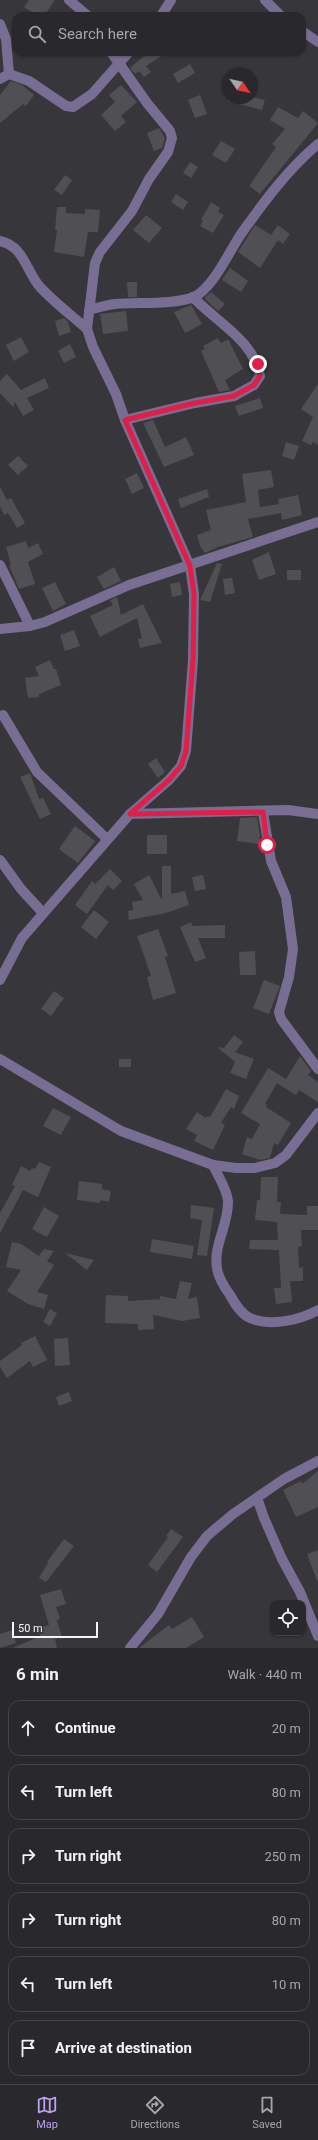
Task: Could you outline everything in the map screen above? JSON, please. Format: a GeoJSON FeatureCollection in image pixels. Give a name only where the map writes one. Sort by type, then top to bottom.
{"type":"FeatureCollection","features":[{"type":"Feature","properties":{"kind":"street"},"geometry":{"type":"LineString","coordinates":[[69,0],[83,12]]}},
{"type":"Feature","properties":{"kind":"street"},"geometry":{"type":"LineString","coordinates":[[164,12],[171,0]]}},
{"type":"Feature","properties":{"kind":"street"},"geometry":{"type":"LineString","coordinates":[[265,0],[277,12]]}},
{"type":"Feature","properties":{"kind":"street"},"geometry":{"type":"LineString","coordinates":[[0,24],[6,39],[4,76],[29,81],[66,106],[73,107],[92,94],[126,56]]}},
{"type":"Feature","properties":{"kind":"street"},"geometry":{"type":"LineString","coordinates":[[306,34],[318,42]]}},
{"type":"Feature","properties":{"kind":"street"},"geometry":{"type":"LineString","coordinates":[[0,980],[10,958],[22,938],[130,814],[181,766],[186,751],[193,660],[194,594],[190,566],[125,420],[116,394],[93,347],[87,329],[95,263],[100,252],[132,211],[149,179],[168,152],[172,138],[170,131],[113,56]]}},
{"type":"Feature","properties":{"kind":"street"},"geometry":{"type":"LineString","coordinates":[[89,310],[114,304],[160,302],[193,297],[206,287],[241,235],[275,190],[302,159],[318,144]]}},
{"type":"Feature","properties":{"kind":"street"},"geometry":{"type":"LineString","coordinates":[[0,241],[21,253],[28,269],[40,286],[87,329]]}},
{"type":"Feature","properties":{"kind":"street"},"geometry":{"type":"LineString","coordinates":[[125,420],[195,403],[234,396],[254,385],[260,376],[258,364],[250,349],[228,328],[206,312],[193,297]]}},
{"type":"Feature","properties":{"kind":"street"},"geometry":{"type":"LineString","coordinates":[[0,629],[30,626],[58,618],[129,585],[190,566],[318,522]]}},
{"type":"Feature","properties":{"kind":"street"},"geometry":{"type":"LineString","coordinates":[[0,565],[30,626]]}},
{"type":"Feature","properties":{"kind":"street"},"geometry":{"type":"LineString","coordinates":[[3,715],[37,772],[107,839]]}},
{"type":"Feature","properties":{"kind":"street"},"geometry":{"type":"LineString","coordinates":[[130,814],[263,812],[288,810],[318,814]]}},
{"type":"Feature","properties":{"kind":"street"},"geometry":{"type":"LineString","coordinates":[[263,812],[271,861],[286,897],[293,949],[289,977],[279,1012],[281,1019],[318,1070]]}},
{"type":"Feature","properties":{"kind":"street"},"geometry":{"type":"LineString","coordinates":[[0,860],[21,889],[43,913]]}},
{"type":"Feature","properties":{"kind":"street"},"geometry":{"type":"LineString","coordinates":[[0,1059],[121,1131],[213,1165],[236,1168],[255,1168],[275,1163],[286,1156],[318,1113]]}},
{"type":"Feature","properties":{"kind":"street"},"geometry":{"type":"LineString","coordinates":[[213,1165],[228,1200],[228,1209],[217,1252],[217,1268],[227,1291],[235,1303],[242,1312],[250,1318],[272,1322],[295,1320],[318,1310]]}},
{"type":"Feature","properties":{"kind":"street"},"geometry":{"type":"LineString","coordinates":[[130,1648],[158,1614],[207,1536],[233,1514],[284,1480],[318,1461]]}},
{"type":"Feature","properties":{"kind":"street"},"geometry":{"type":"LineString","coordinates":[[258,1498],[264,1518],[282,1558],[300,1592],[318,1636]]}},
{"type":"Feature","properties":{"kind":"building"},"geometry":{"type":"Polygon","coordinates":[[[29,0],[55,0],[47,12],[32,12],[24,7],[29,0]]]}},
{"type":"Feature","properties":{"kind":"building"},"geometry":{"type":"Polygon","coordinates":[[[144,56],[162,56],[146,66],[151,72],[144,77],[139,71],[135,74],[130,68],[144,56]]]}},
{"type":"Feature","properties":{"kind":"building"},"geometry":{"type":"Polygon","coordinates":[[[190,64],[195,73],[178,83],[173,74],[190,64]]]}},
{"type":"Feature","properties":{"kind":"building"},"geometry":{"type":"Polygon","coordinates":[[[11,81],[22,85],[34,95],[26,106],[23,104],[0,123],[0,95],[11,81]]]}},
{"type":"Feature","properties":{"kind":"building"},"geometry":{"type":"Polygon","coordinates":[[[121,85],[137,102],[121,116],[126,122],[115,131],[101,115],[115,102],[109,95],[121,85]]]}},
{"type":"Feature","properties":{"kind":"building"},"geometry":{"type":"Polygon","coordinates":[[[200,95],[207,114],[195,118],[188,100],[200,95]]]}},
{"type":"Feature","properties":{"kind":"building"},"geometry":{"type":"Polygon","coordinates":[[[258,98],[265,100],[262,110],[239,104],[258,104],[258,98]]]}},
{"type":"Feature","properties":{"kind":"building"},"geometry":{"type":"Polygon","coordinates":[[[278,107],[298,118],[303,111],[318,123],[260,194],[249,186],[276,147],[272,144],[285,129],[270,120],[278,107]]]}},
{"type":"Feature","properties":{"kind":"building"},"geometry":{"type":"Polygon","coordinates":[[[159,128],[165,138],[162,148],[154,151],[147,133],[159,128]]]}},
{"type":"Feature","properties":{"kind":"building"},"geometry":{"type":"Polygon","coordinates":[[[221,141],[235,149],[226,163],[212,155],[221,141]]]}},
{"type":"Feature","properties":{"kind":"building"},"geometry":{"type":"Polygon","coordinates":[[[190,162],[198,167],[191,178],[183,173],[190,162]]]}},
{"type":"Feature","properties":{"kind":"building"},"geometry":{"type":"Polygon","coordinates":[[[65,175],[72,180],[62,195],[54,190],[65,175]]]}},
{"type":"Feature","properties":{"kind":"building"},"geometry":{"type":"Polygon","coordinates":[[[176,194],[188,202],[183,210],[171,202],[176,194]]]}},
{"type":"Feature","properties":{"kind":"building"},"geometry":{"type":"Polygon","coordinates":[[[211,202],[220,208],[218,212],[224,215],[213,233],[200,226],[203,221],[201,220],[211,202]]]}},
{"type":"Feature","properties":{"kind":"building"},"geometry":{"type":"Polygon","coordinates":[[[57,207],[66,207],[66,213],[85,214],[85,209],[100,210],[98,232],[88,232],[84,257],[54,252],[57,230],[55,230],[57,207]]]}},
{"type":"Feature","properties":{"kind":"building"},"geometry":{"type":"Polygon","coordinates":[[[146,215],[162,228],[149,243],[133,230],[146,215]]]}},
{"type":"Feature","properties":{"kind":"building"},"geometry":{"type":"Polygon","coordinates":[[[255,225],[271,235],[278,225],[290,234],[283,244],[278,240],[260,268],[238,252],[255,225]]]}},
{"type":"Feature","properties":{"kind":"building"},"geometry":{"type":"Polygon","coordinates":[[[230,268],[248,281],[241,292],[222,280],[230,268]]]}},
{"type":"Feature","properties":{"kind":"building"},"geometry":{"type":"Polygon","coordinates":[[[127,282],[137,282],[137,297],[128,297],[127,282]]]}},
{"type":"Feature","properties":{"kind":"building"},"geometry":{"type":"Polygon","coordinates":[[[211,292],[225,304],[218,311],[204,298],[211,292]]]}},
{"type":"Feature","properties":{"kind":"building"},"geometry":{"type":"Polygon","coordinates":[[[191,305],[202,324],[185,333],[174,312],[191,305]]]}},
{"type":"Feature","properties":{"kind":"building"},"geometry":{"type":"Polygon","coordinates":[[[126,311],[128,331],[103,334],[100,314],[126,311]]]}},
{"type":"Feature","properties":{"kind":"building"},"geometry":{"type":"Polygon","coordinates":[[[64,318],[68,322],[71,332],[59,336],[55,321],[64,318]]]}},
{"type":"Feature","properties":{"kind":"building"},"geometry":{"type":"Polygon","coordinates":[[[21,337],[29,352],[14,361],[6,345],[21,337]]]}},
{"type":"Feature","properties":{"kind":"building"},"geometry":{"type":"Polygon","coordinates":[[[218,338],[221,343],[228,339],[243,369],[225,380],[230,390],[219,392],[201,351],[205,349],[203,346],[218,338]]]}},
{"type":"Feature","properties":{"kind":"building"},"geometry":{"type":"Polygon","coordinates":[[[70,344],[76,357],[64,363],[58,351],[70,344]]]}},
{"type":"Feature","properties":{"kind":"building"},"geometry":{"type":"Polygon","coordinates":[[[7,374],[21,390],[45,378],[49,388],[27,398],[34,410],[23,416],[15,402],[13,407],[0,393],[0,381],[7,374]]]}},
{"type":"Feature","properties":{"kind":"building"},"geometry":{"type":"Polygon","coordinates":[[[318,384],[318,445],[313,442],[311,445],[302,441],[313,417],[301,409],[318,384]]]}},
{"type":"Feature","properties":{"kind":"building"},"geometry":{"type":"Polygon","coordinates":[[[260,398],[263,408],[239,416],[235,406],[260,398]]]}},
{"type":"Feature","properties":{"kind":"building"},"geometry":{"type":"Polygon","coordinates":[[[153,420],[165,447],[186,437],[194,455],[164,467],[143,423],[153,420]]]}},
{"type":"Feature","properties":{"kind":"building"},"geometry":{"type":"Polygon","coordinates":[[[286,442],[299,446],[294,460],[282,456],[286,442]]]}},
{"type":"Feature","properties":{"kind":"building"},"geometry":{"type":"Polygon","coordinates":[[[18,456],[28,466],[18,475],[8,465],[18,456]]]}},
{"type":"Feature","properties":{"kind":"building"},"geometry":{"type":"Polygon","coordinates":[[[271,470],[274,487],[258,490],[260,507],[279,504],[278,499],[298,495],[302,515],[282,520],[281,513],[248,519],[253,537],[218,547],[205,553],[200,546],[197,535],[211,530],[206,510],[246,502],[242,474],[271,470]]]}},
{"type":"Feature","properties":{"kind":"building"},"geometry":{"type":"Polygon","coordinates":[[[137,473],[144,488],[132,494],[125,479],[137,473]]]}},
{"type":"Feature","properties":{"kind":"building"},"geometry":{"type":"Polygon","coordinates":[[[0,487],[7,500],[11,498],[25,523],[17,528],[8,513],[4,515],[0,506],[0,487]]]}},
{"type":"Feature","properties":{"kind":"building"},"geometry":{"type":"Polygon","coordinates":[[[207,489],[209,497],[181,508],[178,499],[207,489]]]}},
{"type":"Feature","properties":{"kind":"building"},"geometry":{"type":"Polygon","coordinates":[[[26,541],[28,548],[38,543],[43,554],[28,562],[35,584],[19,589],[9,565],[11,565],[6,547],[26,541]]]}},
{"type":"Feature","properties":{"kind":"building"},"geometry":{"type":"Polygon","coordinates":[[[269,552],[276,574],[259,580],[252,560],[269,552]]]}},
{"type":"Feature","properties":{"kind":"building"},"geometry":{"type":"Polygon","coordinates":[[[217,563],[222,564],[210,602],[200,600],[217,563]]]}},
{"type":"Feature","properties":{"kind":"building"},"geometry":{"type":"Polygon","coordinates":[[[114,567],[121,581],[104,589],[97,577],[114,567]]]}},
{"type":"Feature","properties":{"kind":"building"},"geometry":{"type":"Polygon","coordinates":[[[287,570],[301,570],[301,580],[287,580],[287,570]]]}},
{"type":"Feature","properties":{"kind":"building"},"geometry":{"type":"Polygon","coordinates":[[[232,578],[235,593],[225,595],[223,579],[232,578]]]}},
{"type":"Feature","properties":{"kind":"building"},"geometry":{"type":"Polygon","coordinates":[[[55,582],[66,604],[53,611],[42,588],[55,582]]]}},
{"type":"Feature","properties":{"kind":"building"},"geometry":{"type":"Polygon","coordinates":[[[180,582],[182,595],[172,597],[170,584],[180,582]]]}},
{"type":"Feature","properties":{"kind":"building"},"geometry":{"type":"Polygon","coordinates":[[[117,597],[121,615],[143,604],[162,643],[140,648],[138,639],[142,638],[137,618],[100,637],[90,616],[113,605],[110,600],[117,597]]]}},
{"type":"Feature","properties":{"kind":"building"},"geometry":{"type":"Polygon","coordinates":[[[74,630],[80,646],[65,651],[60,635],[74,630]]]}},
{"type":"Feature","properties":{"kind":"building"},"geometry":{"type":"Polygon","coordinates":[[[50,660],[54,669],[56,669],[61,685],[39,694],[39,697],[28,698],[25,678],[39,676],[35,667],[50,660]]]}},
{"type":"Feature","properties":{"kind":"building"},"geometry":{"type":"Polygon","coordinates":[[[156,758],[165,772],[158,778],[148,764],[156,758]]]}},
{"type":"Feature","properties":{"kind":"building"},"geometry":{"type":"Polygon","coordinates":[[[30,773],[39,799],[43,798],[51,814],[40,819],[20,777],[30,773]]]}},
{"type":"Feature","properties":{"kind":"building"},"geometry":{"type":"Polygon","coordinates":[[[257,817],[260,835],[259,844],[237,841],[240,818],[257,817]]]}},
{"type":"Feature","properties":{"kind":"building"},"geometry":{"type":"Polygon","coordinates":[[[75,826],[95,841],[78,863],[59,849],[75,826]]]}},
{"type":"Feature","properties":{"kind":"building"},"geometry":{"type":"Polygon","coordinates":[[[147,835],[167,835],[167,854],[147,854],[147,835]]]}},
{"type":"Feature","properties":{"kind":"building"},"geometry":{"type":"Polygon","coordinates":[[[162,866],[171,866],[171,894],[185,891],[189,905],[166,913],[129,920],[128,911],[133,910],[132,902],[143,900],[134,884],[149,875],[162,900],[162,866]]]}},
{"type":"Feature","properties":{"kind":"building"},"geometry":{"type":"Polygon","coordinates":[[[110,869],[122,881],[113,890],[108,885],[87,914],[75,905],[92,881],[95,884],[110,869]]]}},
{"type":"Feature","properties":{"kind":"building"},"geometry":{"type":"Polygon","coordinates":[[[203,875],[206,889],[195,891],[192,877],[203,875]]]}},
{"type":"Feature","properties":{"kind":"building"},"geometry":{"type":"Polygon","coordinates":[[[94,910],[109,922],[96,939],[81,927],[94,910]]]}},
{"type":"Feature","properties":{"kind":"building"},"geometry":{"type":"Polygon","coordinates":[[[191,922],[192,926],[225,925],[225,938],[198,938],[206,958],[195,962],[180,927],[191,922]]]}},
{"type":"Feature","properties":{"kind":"building"},"geometry":{"type":"Polygon","coordinates":[[[158,929],[168,956],[165,957],[176,993],[153,1000],[147,977],[151,976],[137,936],[158,929]]]}},
{"type":"Feature","properties":{"kind":"building"},"geometry":{"type":"Polygon","coordinates":[[[255,951],[256,975],[240,975],[239,952],[255,951]]]}},
{"type":"Feature","properties":{"kind":"building"},"geometry":{"type":"Polygon","coordinates":[[[264,980],[280,986],[269,1014],[253,1008],[264,980]]]}},
{"type":"Feature","properties":{"kind":"building"},"geometry":{"type":"Polygon","coordinates":[[[54,991],[64,998],[51,1016],[41,1009],[54,991]]]}},
{"type":"Feature","properties":{"kind":"building"},"geometry":{"type":"Polygon","coordinates":[[[234,1035],[243,1042],[235,1052],[254,1059],[246,1079],[230,1073],[235,1062],[217,1047],[224,1048],[234,1035]]]}},
{"type":"Feature","properties":{"kind":"building"},"geometry":{"type":"Polygon","coordinates":[[[300,1056],[311,1071],[308,1075],[318,1082],[318,1102],[299,1090],[296,1095],[277,1083],[265,1104],[267,1105],[266,1107],[291,1123],[278,1145],[274,1143],[270,1158],[260,1160],[242,1154],[247,1137],[252,1139],[260,1124],[241,1113],[268,1068],[286,1079],[300,1056]]]}},
{"type":"Feature","properties":{"kind":"building"},"geometry":{"type":"Polygon","coordinates":[[[119,1059],[131,1059],[131,1067],[119,1067],[119,1059]]]}},
{"type":"Feature","properties":{"kind":"building"},"geometry":{"type":"Polygon","coordinates":[[[226,1089],[239,1096],[234,1109],[231,1107],[221,1123],[225,1125],[213,1150],[194,1141],[197,1135],[186,1129],[197,1112],[206,1118],[207,1116],[210,1117],[226,1089]]]}},
{"type":"Feature","properties":{"kind":"building"},"geometry":{"type":"Polygon","coordinates":[[[53,1108],[71,1117],[61,1135],[43,1126],[53,1108]]]}},
{"type":"Feature","properties":{"kind":"building"},"geometry":{"type":"Polygon","coordinates":[[[39,1162],[51,1167],[38,1197],[23,1190],[0,1233],[0,1213],[15,1186],[12,1185],[21,1166],[30,1171],[32,1168],[35,1169],[39,1162]]]}},
{"type":"Feature","properties":{"kind":"building"},"geometry":{"type":"Polygon","coordinates":[[[261,1177],[278,1177],[277,1202],[281,1202],[280,1214],[307,1215],[307,1206],[318,1206],[318,1230],[301,1230],[302,1246],[298,1247],[299,1268],[303,1267],[303,1281],[290,1281],[292,1302],[276,1304],[274,1288],[281,1288],[279,1250],[249,1249],[250,1240],[278,1240],[277,1222],[255,1220],[257,1200],[260,1200],[261,1177]]]}},
{"type":"Feature","properties":{"kind":"building"},"geometry":{"type":"Polygon","coordinates":[[[79,1181],[102,1184],[102,1189],[111,1191],[109,1202],[100,1200],[100,1203],[77,1200],[79,1181]]]}},
{"type":"Feature","properties":{"kind":"building"},"geometry":{"type":"Polygon","coordinates":[[[191,1205],[214,1208],[207,1256],[197,1255],[202,1220],[190,1218],[191,1205]]]}},
{"type":"Feature","properties":{"kind":"building"},"geometry":{"type":"Polygon","coordinates":[[[44,1207],[59,1216],[47,1237],[32,1229],[44,1207]]]}},
{"type":"Feature","properties":{"kind":"building"},"geometry":{"type":"Polygon","coordinates":[[[152,1239],[194,1246],[192,1259],[150,1252],[152,1239]]]}},
{"type":"Feature","properties":{"kind":"building"},"geometry":{"type":"Polygon","coordinates":[[[12,1242],[21,1244],[39,1256],[44,1249],[54,1251],[47,1261],[54,1265],[37,1292],[48,1295],[44,1309],[28,1304],[7,1291],[21,1270],[6,1267],[12,1242]]]}},
{"type":"Feature","properties":{"kind":"building"},"geometry":{"type":"Polygon","coordinates":[[[65,1253],[94,1260],[87,1270],[65,1253]]]}},
{"type":"Feature","properties":{"kind":"building"},"geometry":{"type":"Polygon","coordinates":[[[180,1281],[192,1283],[188,1299],[197,1297],[200,1318],[182,1321],[153,1315],[154,1329],[138,1330],[138,1324],[105,1323],[106,1295],[128,1296],[128,1301],[160,1299],[160,1296],[176,1299],[180,1281]]]}},
{"type":"Feature","properties":{"kind":"building"},"geometry":{"type":"Polygon","coordinates":[[[50,1309],[57,1313],[50,1326],[43,1322],[50,1309]]]}},
{"type":"Feature","properties":{"kind":"building"},"geometry":{"type":"Polygon","coordinates":[[[35,1336],[47,1360],[33,1367],[30,1361],[7,1378],[0,1367],[0,1361],[22,1345],[21,1343],[35,1336]]]}},
{"type":"Feature","properties":{"kind":"building"},"geometry":{"type":"Polygon","coordinates":[[[68,1338],[70,1365],[55,1366],[54,1339],[68,1338]]]}},
{"type":"Feature","properties":{"kind":"building"},"geometry":{"type":"Polygon","coordinates":[[[69,1392],[72,1401],[59,1406],[56,1397],[69,1392]]]}},
{"type":"Feature","properties":{"kind":"building"},"geometry":{"type":"Polygon","coordinates":[[[318,1471],[318,1507],[296,1517],[283,1490],[301,1481],[302,1484],[318,1471]]]}},
{"type":"Feature","properties":{"kind":"building"},"geometry":{"type":"Polygon","coordinates":[[[171,1529],[183,1537],[157,1572],[148,1565],[168,1537],[166,1536],[171,1529]]]}},
{"type":"Feature","properties":{"kind":"building"},"geometry":{"type":"Polygon","coordinates":[[[64,1539],[74,1546],[46,1582],[39,1578],[48,1563],[47,1562],[64,1539]]]}},
{"type":"Feature","properties":{"kind":"building"},"geometry":{"type":"Polygon","coordinates":[[[318,1550],[318,1580],[317,1581],[307,1554],[318,1550]]]}},
{"type":"Feature","properties":{"kind":"building"},"geometry":{"type":"Polygon","coordinates":[[[61,1589],[66,1604],[56,1607],[60,1619],[57,1620],[62,1637],[55,1639],[57,1648],[13,1648],[40,1636],[38,1628],[49,1625],[40,1595],[61,1589]]]}},
{"type":"Feature","properties":{"kind":"building"},"geometry":{"type":"Polygon","coordinates":[[[192,1617],[204,1637],[186,1648],[139,1648],[169,1625],[172,1629],[192,1617]]]}},
{"type":"Feature","properties":{"kind":"building"},"geometry":{"type":"Polygon","coordinates":[[[12,1630],[16,1643],[0,1648],[0,1634],[12,1630]]]}},
{"type":"Feature","properties":{"kind":"route"},"geometry":{"type":"LineString","coordinates":[[258,364],[260,376],[254,385],[234,396],[195,403],[125,420],[172,522],[190,566],[194,594],[193,660],[186,751],[181,766],[169,780],[148,800],[130,814],[263,812],[267,845]]}}]}
